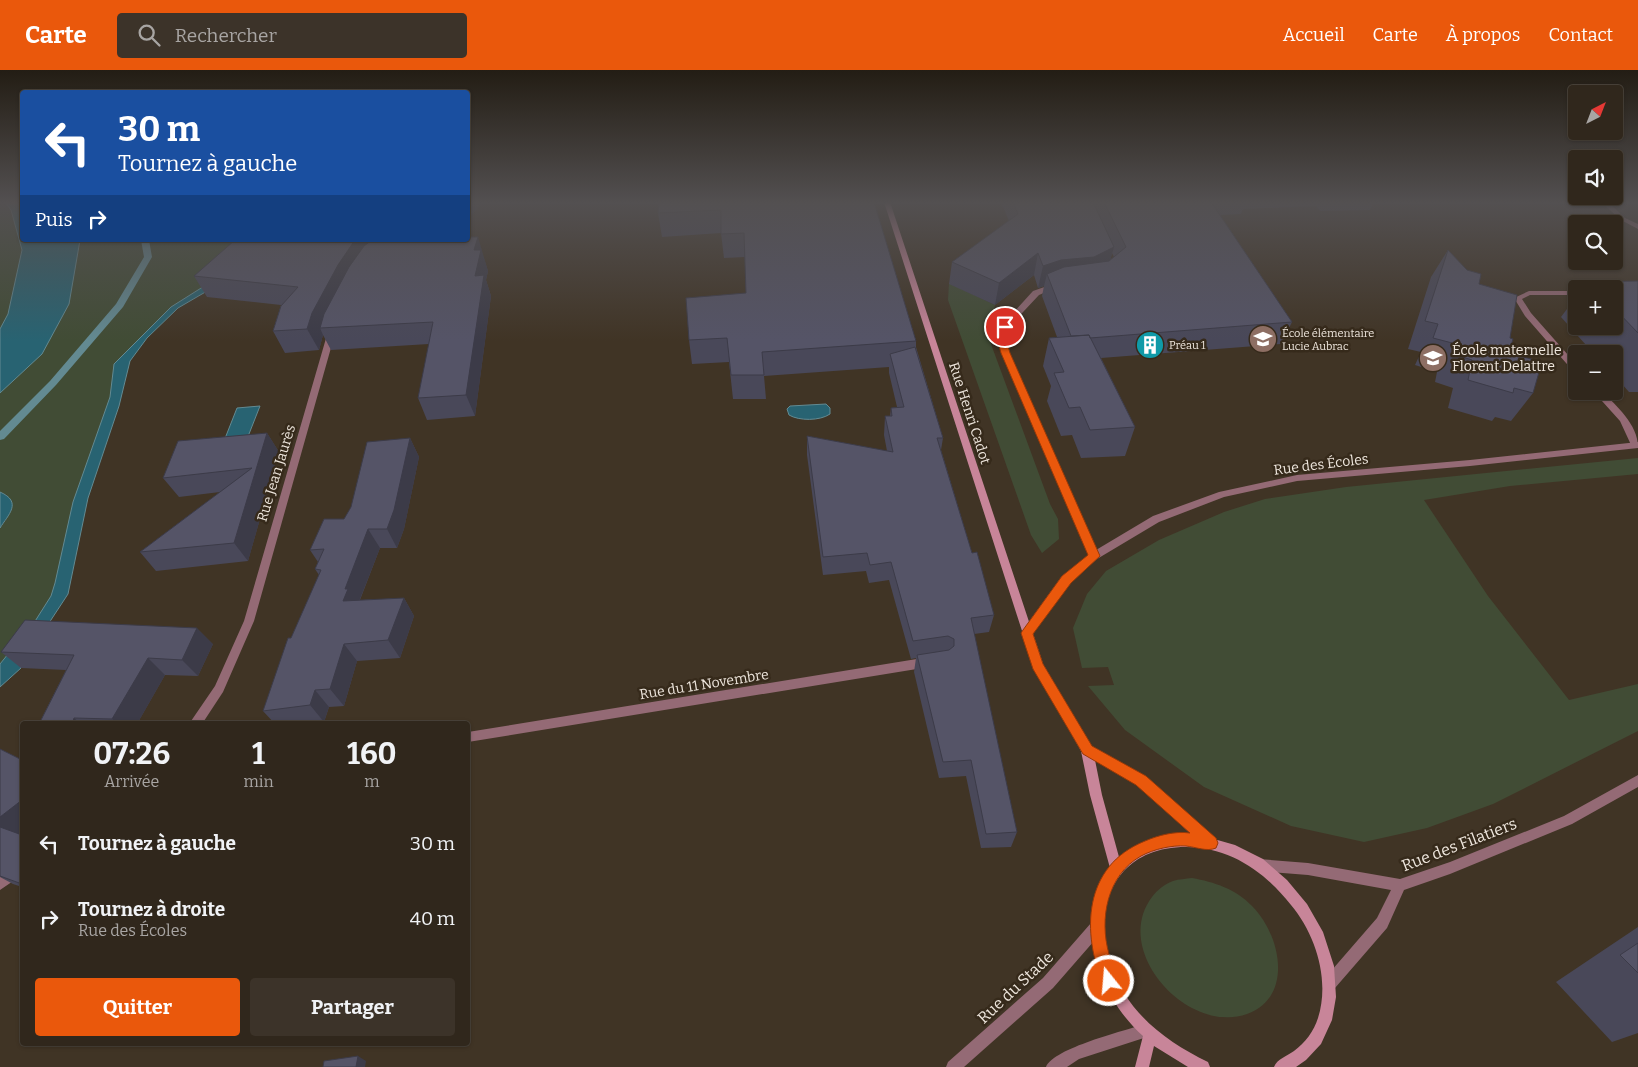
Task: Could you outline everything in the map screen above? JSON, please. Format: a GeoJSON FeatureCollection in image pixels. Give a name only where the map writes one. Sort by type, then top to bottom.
{"type":"FeatureCollection","features":[{"type":"Feature","properties":{"kind":"main road","name":"Rue Henri Cadot"},"geometry":{"type":"LineString","coordinates":[[903,249],[1038,665],[1087,750]]}},
{"type":"Feature","properties":{"kind":"main road"},"geometry":{"type":"LineString","coordinates":[[1087,750],[1141,780],[1211,843]]}},
{"type":"Feature","properties":{"kind":"main road"},"geometry":{"type":"LineString","coordinates":[[1087,750],[1096,795],[1116,868]]}},
{"type":"Feature","properties":{"kind":"main road"},"geometry":{"type":"LineString","coordinates":[[1203,1067],[1177,1055],[1147,1033],[1125,1007],[1109,981],[1100,952],[1096,928],[1098,905],[1106,885],[1116,868],[1135,852],[1158,842],[1184,839],[1211,843],[1236,852],[1259,865],[1278,880],[1309,917],[1320,938],[1327,960],[1330,983],[1329,1007],[1322,1030],[1309,1049],[1292,1062],[1281,1067]]}},
{"type":"Feature","properties":{"kind":"main road"},"geometry":{"type":"LineString","coordinates":[[1142,1067],[1147,1033]]}},
{"type":"Feature","properties":{"kind":"street"},"geometry":{"type":"LineString","coordinates":[[1068,285],[1049,287],[1036,293],[1005,327],[1002,339],[1005,353],[1094,556]]}},
{"type":"Feature","properties":{"kind":"street"},"geometry":{"type":"LineString","coordinates":[[1568,294],[1529,293],[1518,298],[1528,314],[1568,360]]}},
{"type":"Feature","properties":{"kind":"street","name":"Rue Jean Jaurès"},"geometry":{"type":"LineString","coordinates":[[197,721],[219,689],[249,621],[329,335],[337,319]]}},
{"type":"Feature","properties":{"kind":"street"},"geometry":{"type":"LineString","coordinates":[[1605,400],[1624,420],[1637,445]]}},
{"type":"Feature","properties":{"kind":"street","name":"Rue des Écoles"},"geometry":{"type":"LineString","coordinates":[[1027,633],[1066,580],[1094,556],[1156,520],[1222,494],[1297,478],[1470,463],[1637,445]]}},
{"type":"Feature","properties":{"kind":"street","name":"Rue du 11 Novembre"},"geometry":{"type":"LineString","coordinates":[[470,737],[945,660]]}},
{"type":"Feature","properties":{"kind":"street","name":"Rue des Filatiers"},"geometry":{"type":"LineString","coordinates":[[1330,983],[1382,923],[1400,885],[1568,820],[1638,781]]}},
{"type":"Feature","properties":{"kind":"street"},"geometry":{"type":"LineString","coordinates":[[1259,865],[1308,869],[1400,885]]}},
{"type":"Feature","properties":{"kind":"street"},"geometry":{"type":"LineString","coordinates":[[0,884],[20,869]]}},
{"type":"Feature","properties":{"kind":"street","name":"Rue du Stade"},"geometry":{"type":"LineString","coordinates":[[953,1067],[1048,983],[1096,928]]}},
{"type":"Feature","properties":{"kind":"street"},"geometry":{"type":"LineString","coordinates":[[1053,1067],[1076,1053],[1147,1033]]}},
{"type":"Feature","properties":{"kind":"green space"},"geometry":{"type":"Polygon","coordinates":[[[0,249],[248,249],[239,265],[180,303],[125,357],[61,593],[0,678],[0,528],[6,520],[7,495],[0,492],[0,249]]]}},
{"type":"Feature","properties":{"kind":"green space"},"geometry":{"type":"Polygon","coordinates":[[[949,283],[995,305],[988,336],[1050,504],[1058,519],[1059,539],[1042,553],[1031,535],[948,300],[949,283]]]}},
{"type":"Feature","properties":{"kind":"green space"},"geometry":{"type":"Polygon","coordinates":[[[1638,458],[1638,474],[1510,486],[1424,500],[1488,596],[1569,700],[1638,684],[1638,731],[1493,804],[1427,828],[1364,842],[1291,826],[1204,787],[1125,730],[1088,686],[1114,685],[1108,667],[1082,668],[1073,628],[1087,594],[1106,571],[1159,540],[1224,512],[1265,499],[1346,487],[1638,458]]]}},
{"type":"Feature","properties":{"kind":"green space"},"geometry":{"type":"Polygon","coordinates":[[[1192,878],[1216,884],[1239,895],[1262,918],[1270,933],[1276,948],[1277,980],[1272,994],[1262,1006],[1247,1014],[1224,1017],[1202,1012],[1180,1000],[1162,984],[1148,963],[1141,941],[1142,918],[1152,897],[1170,882],[1192,878]]]}},
{"type":"Feature","properties":{"kind":"water"},"geometry":{"type":"Polygon","coordinates":[[[22,249],[79,249],[69,304],[42,354],[0,393],[0,329],[8,314],[22,249]]]}},
{"type":"Feature","properties":{"kind":"water"},"geometry":{"type":"Polygon","coordinates":[[[217,278],[226,280],[178,308],[147,338],[130,361],[119,406],[88,498],[68,594],[47,626],[32,626],[51,596],[73,502],[110,397],[114,364],[171,307],[217,278]]]}},
{"type":"Feature","properties":{"kind":"water"},"geometry":{"type":"Polygon","coordinates":[[[826,404],[830,408],[830,414],[815,419],[793,417],[789,415],[787,409],[790,406],[826,404]]]}},
{"type":"Feature","properties":{"kind":"water"},"geometry":{"type":"Polygon","coordinates":[[[260,406],[247,439],[224,441],[237,408],[260,406]]]}},
{"type":"Feature","properties":{"kind":"water"},"geometry":{"type":"Polygon","coordinates":[[[0,492],[11,500],[12,509],[0,528],[0,492]]]}},
{"type":"Feature","properties":{"kind":"water"},"geometry":{"type":"Polygon","coordinates":[[[25,633],[21,668],[0,687],[0,664],[25,633]]]}},
{"type":"Feature","properties":{"kind":"building"},"geometry":{"type":"Polygon","coordinates":[[[225,249],[349,249],[312,313],[307,329],[273,331],[281,306],[298,287],[194,276],[225,249]]]}},
{"type":"Feature","properties":{"kind":"building"},"geometry":{"type":"Polygon","coordinates":[[[362,249],[481,250],[475,276],[484,275],[466,395],[418,398],[433,322],[320,328],[324,314],[349,267],[362,249]]]}},
{"type":"Feature","properties":{"kind":"building"},"geometry":{"type":"Polygon","coordinates":[[[745,249],[888,249],[916,341],[762,352],[764,375],[731,375],[727,338],[689,340],[686,298],[746,293],[745,249]]]}},
{"type":"Feature","properties":{"kind":"building"},"geometry":{"type":"Polygon","coordinates":[[[971,249],[1111,249],[1094,257],[1061,260],[1043,266],[1038,253],[999,283],[952,262],[971,249]]]}},
{"type":"Feature","properties":{"kind":"building"},"geometry":{"type":"Polygon","coordinates":[[[1124,249],[1242,249],[1292,322],[1090,338],[1089,335],[1071,336],[1047,274],[1064,267],[1109,261],[1124,249]]]}},
{"type":"Feature","properties":{"kind":"building"},"geometry":{"type":"Polygon","coordinates":[[[1448,250],[1467,270],[1481,274],[1479,284],[1517,295],[1510,338],[1513,339],[1509,353],[1542,362],[1533,393],[1514,388],[1513,393],[1468,380],[1472,360],[1453,354],[1456,344],[1433,338],[1438,324],[1425,321],[1448,250]]]}},
{"type":"Feature","properties":{"kind":"building"},"geometry":{"type":"Polygon","coordinates":[[[1623,281],[1638,281],[1638,333],[1623,317],[1623,281]]]}},
{"type":"Feature","properties":{"kind":"building"},"geometry":{"type":"Polygon","coordinates":[[[1089,335],[1135,427],[1090,430],[1080,407],[1069,408],[1054,373],[1064,372],[1049,338],[1089,335]]]}},
{"type":"Feature","properties":{"kind":"building"},"geometry":{"type":"Polygon","coordinates":[[[915,347],[943,438],[937,438],[972,553],[977,552],[994,615],[971,618],[1017,832],[986,834],[971,760],[943,762],[917,655],[949,650],[954,646],[954,639],[948,636],[913,641],[891,562],[870,565],[867,553],[823,557],[807,436],[893,452],[885,416],[892,416],[891,408],[904,407],[890,354],[915,347]]]}},
{"type":"Feature","properties":{"kind":"building"},"geometry":{"type":"Polygon","coordinates":[[[267,433],[234,543],[140,552],[252,468],[163,478],[178,441],[267,433]]]}},
{"type":"Feature","properties":{"kind":"building"},"geometry":{"type":"Polygon","coordinates":[[[410,438],[394,510],[387,529],[368,529],[345,589],[348,589],[343,601],[404,598],[388,640],[344,644],[330,689],[315,690],[310,705],[263,711],[288,638],[291,638],[321,570],[315,569],[324,549],[310,550],[324,519],[344,519],[351,507],[367,442],[410,438]]]}},
{"type":"Feature","properties":{"kind":"building"},"geometry":{"type":"Polygon","coordinates":[[[25,620],[197,628],[182,660],[148,658],[112,719],[74,718],[73,721],[41,721],[74,655],[1,652],[25,620]]]}},
{"type":"Feature","properties":{"kind":"building"},"geometry":{"type":"Polygon","coordinates":[[[0,749],[20,759],[20,802],[0,817],[0,749]]]}},
{"type":"Feature","properties":{"kind":"building"},"geometry":{"type":"Polygon","coordinates":[[[0,827],[20,834],[20,883],[0,876],[0,827]]]}},
{"type":"Feature","properties":{"kind":"building"},"geometry":{"type":"Polygon","coordinates":[[[1638,943],[1638,973],[1620,955],[1638,943]]]}},
{"type":"Feature","properties":{"kind":"building"},"geometry":{"type":"Polygon","coordinates":[[[358,1056],[356,1067],[323,1067],[324,1061],[358,1056]]]}},
{"type":"Feature","properties":{"kind":"waterway"},"geometry":{"type":"LineString","coordinates":[[0,437],[53,383],[120,305],[148,257],[147,249]]}},
{"type":"Feature","properties":{"kind":"place","name":"École élémentaire Lucie Aubrac"},"geometry":{"type":"Point","coordinates":[1263,339]}},
{"type":"Feature","properties":{"kind":"place","name":"Préau 1"},"geometry":{"type":"Point","coordinates":[1150,345]}},
{"type":"Feature","properties":{"kind":"place","name":"École maternelle Florent Delattre"},"geometry":{"type":"Point","coordinates":[1433,358]}},
{"type":"Feature","properties":{"kind":"route"},"geometry":{"type":"LineString","coordinates":[[1005,327],[1002,339],[1005,353],[1094,556],[1066,580],[1027,633],[1038,665],[1050,689],[1087,750],[1141,780],[1211,843],[1184,839],[1158,842],[1135,852],[1116,868],[1106,885],[1098,905],[1096,928],[1100,952],[1109,981]]}}]}
